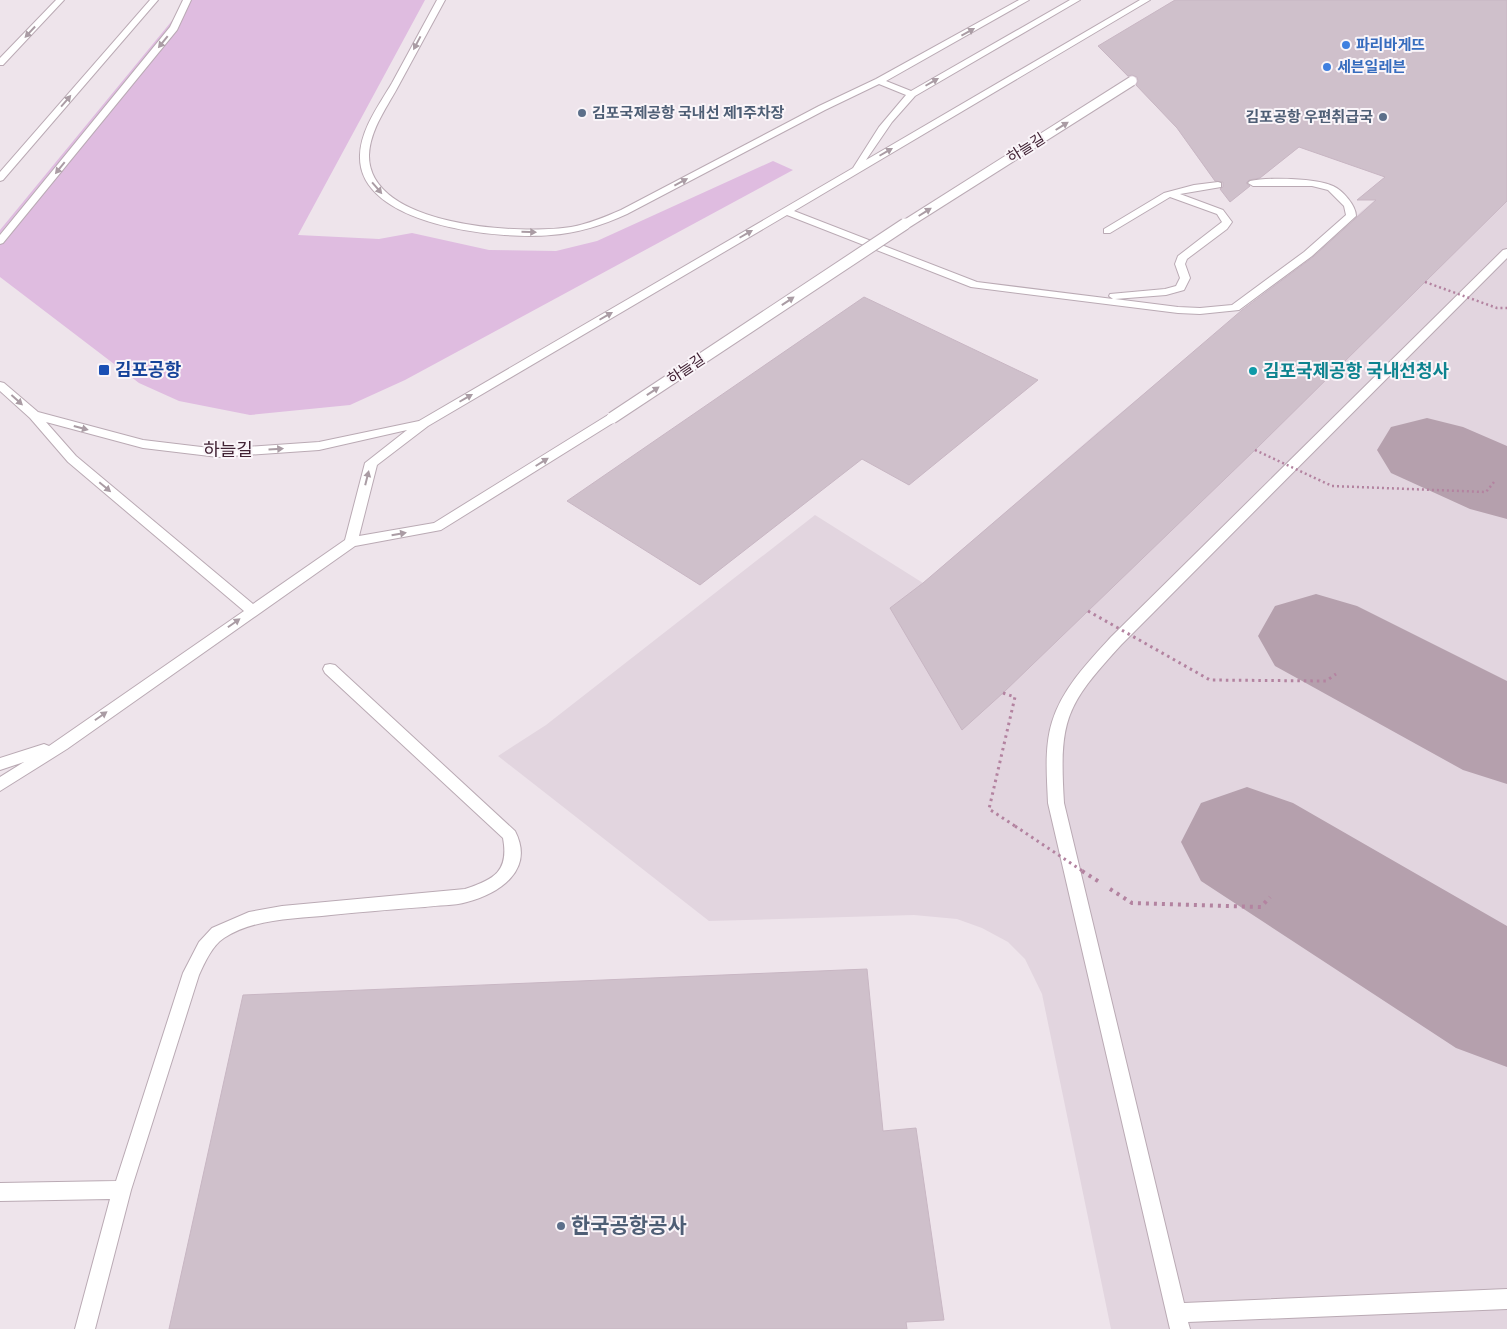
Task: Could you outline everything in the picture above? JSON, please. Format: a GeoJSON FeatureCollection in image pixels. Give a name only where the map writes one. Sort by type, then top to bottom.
{"type":"FeatureCollection","features":[{"type":"Feature","properties":{"kind":"lane"},"geometry":{"type":"LineString","coordinates":[[0,63],[60,0]]}},
{"type":"Feature","properties":{"kind":"lane"},"geometry":{"type":"LineString","coordinates":[[0,178],[154,0]]}},
{"type":"Feature","properties":{"kind":"lane"},"geometry":{"type":"LineString","coordinates":[[0,241],[174,28],[187,0]]}},
{"type":"Feature","properties":{"kind":"lane"},"geometry":{"type":"LineString","coordinates":[[440,0],[368,134],[363,152],[367,174],[376,189],[392,202],[424,216],[457,227],[534,232],[570,230],[597,224],[632,208],[822,108],[879,81],[1024,0]]}},
{"type":"Feature","properties":{"kind":"lane","name":"하늘길"},"geometry":{"type":"LineString","coordinates":[[856,170],[894,112],[912,94],[1076,0]]}},
{"type":"Feature","properties":{"kind":"lane","name":"하늘길"},"geometry":{"type":"LineString","coordinates":[[1132,82],[878,242],[612,418],[438,527],[351,542],[371,463],[424,423],[1146,0]]}},
{"type":"Feature","properties":{"kind":"lane"},"geometry":{"type":"LineString","coordinates":[[879,81],[912,94]]}},
{"type":"Feature","properties":{"kind":"lane"},"geometry":{"type":"LineString","coordinates":[[786,211],[975,285],[1178,310],[1200,311],[1234,308],[1308,254],[1350,216],[1351,211],[1348,205],[1331,188],[1312,183],[1253,183]]}},
{"type":"Feature","properties":{"kind":"lane"},"geometry":{"type":"LineString","coordinates":[[1107,231],[1154,201],[1170,194],[1218,185]]}},
{"type":"Feature","properties":{"kind":"lane"},"geometry":{"type":"LineString","coordinates":[[1078,298],[1159,292],[1180,288],[1186,278],[1180,264],[1182,258],[1224,227],[1226,222],[1225,217],[1220,212],[1170,194]]}},
{"type":"Feature","properties":{"kind":"lane"},"geometry":{"type":"LineString","coordinates":[[1507,252],[1116,641],[1095,665],[1069,700],[1059,722],[1055,771],[1056,803],[1178,1321],[1507,1299]]}},
{"type":"Feature","properties":{"kind":"lane","name":"하늘길"},"geometry":{"type":"LineString","coordinates":[[0,385],[34,416],[72,459],[252,610]]}},
{"type":"Feature","properties":{"kind":"lane","name":"하늘길"},"geometry":{"type":"LineString","coordinates":[[34,416],[143,444],[218,453],[319,446],[424,423]]}},
{"type":"Feature","properties":{"kind":"lane"},"geometry":{"type":"LineString","coordinates":[[0,785],[62,744],[351,542]]}},
{"type":"Feature","properties":{"kind":"lane"},"geometry":{"type":"LineString","coordinates":[[85,1329],[122,1190],[191,973],[205,947],[218,933],[249,919],[282,912],[465,896],[496,882],[507,870],[513,858],[510,835],[330,669]]}},
{"type":"Feature","properties":{"kind":"lane"},"geometry":{"type":"LineString","coordinates":[[0,764],[62,744]]}},
{"type":"Feature","properties":{"kind":"lane"},"geometry":{"type":"LineString","coordinates":[[0,790],[14,776]]}},
{"type":"Feature","properties":{"kind":"lane"},"geometry":{"type":"LineString","coordinates":[[0,1192],[122,1190]]}},
{"type":"Feature","properties":{"kind":"path"},"geometry":{"type":"LineString","coordinates":[[1425,282],[1497,308],[1507,308]]}},
{"type":"Feature","properties":{"kind":"path"},"geometry":{"type":"LineString","coordinates":[[1254,450],[1332,486],[1486,492],[1494,482]]}},
{"type":"Feature","properties":{"kind":"path"},"geometry":{"type":"LineString","coordinates":[[1088,611],[1210,680],[1326,681],[1336,674]]}},
{"type":"Feature","properties":{"kind":"path"},"geometry":{"type":"LineString","coordinates":[[1003,693],[1015,697],[989,809],[1132,903],[1262,907],[1270,897]]}},
{"type":"Feature","properties":{"kind":"shaded area"},"geometry":{"type":"Polygon","coordinates":[[[189,0],[425,0],[298,235],[379,239],[412,233],[489,250],[556,251],[597,241],[773,161],[793,170],[405,380],[350,405],[250,415],[179,401],[139,383],[0,277],[0,230],[189,0]]]}},
{"type":"Feature","properties":{"kind":"shaded area"},"geometry":{"type":"Polygon","coordinates":[[[1175,0],[1507,0],[1507,1329],[1111,1329],[1042,994],[1025,959],[1008,942],[982,928],[957,919],[914,915],[709,921],[498,756],[546,725],[815,515],[923,583],[1099,431],[1375,200],[1357,200],[1385,177],[1299,147],[1230,202],[1177,128],[1098,46],[1175,0]]]}},
{"type":"Feature","properties":{"kind":"building","name":"김포국제공항 국내선청사"},"geometry":{"type":"Polygon","coordinates":[[[1175,0],[1507,0],[1507,201],[1255,450],[1003,693],[962,730],[890,608],[923,583],[1242,310],[1313,257],[1376,200],[1357,200],[1385,177],[1299,147],[1260,178],[1249,180],[1246,183],[1250,186],[1230,202],[1220,189],[1223,187],[1223,182],[1215,181],[1177,128],[1136,85],[1137,77],[1128,76],[1098,46],[1175,0]]]}},
{"type":"Feature","properties":{"kind":"building"},"geometry":{"type":"Polygon","coordinates":[[[864,297],[1038,380],[909,485],[862,459],[700,585],[567,501],[864,297]]]}},
{"type":"Feature","properties":{"kind":"building","name":"한국공항공사"},"geometry":{"type":"Polygon","coordinates":[[[867,969],[883,1131],[916,1128],[944,1320],[906,1322],[907,1329],[169,1329],[243,995],[867,969]]]}},
{"type":"Feature","properties":{"kind":"taxiway"},"geometry":{"type":"LineString","coordinates":[[1427,450],[1507,485]]}},
{"type":"Feature","properties":{"kind":"taxiway"},"geometry":{"type":"LineString","coordinates":[[1316,636],[1507,736]]}},
{"type":"Feature","properties":{"kind":"taxiway"},"geometry":{"type":"LineString","coordinates":[[1247,842],[1507,1002]]}},
{"type":"Feature","properties":{"kind":"place","name":"파리바게뜨"},"geometry":{"type":"Point","coordinates":[1346,45]}},
{"type":"Feature","properties":{"kind":"place","name":"세븐일레븐"},"geometry":{"type":"Point","coordinates":[1327,67]}},
{"type":"Feature","properties":{"kind":"place","name":"김포국제공항 국내선 제1주차장"},"geometry":{"type":"Point","coordinates":[582,113]}},
{"type":"Feature","properties":{"kind":"place","name":"김포공항 우편취급국"},"geometry":{"type":"Point","coordinates":[1383,117]}},
{"type":"Feature","properties":{"kind":"place","name":"김포공항"},"geometry":{"type":"Point","coordinates":[104,370]}},
{"type":"Feature","properties":{"kind":"place","name":"김포국제공항 국내선청사"},"geometry":{"type":"Point","coordinates":[1253,371]}},
{"type":"Feature","properties":{"kind":"place","name":"한국공항공사"},"geometry":{"type":"Point","coordinates":[561,1226]}}]}
